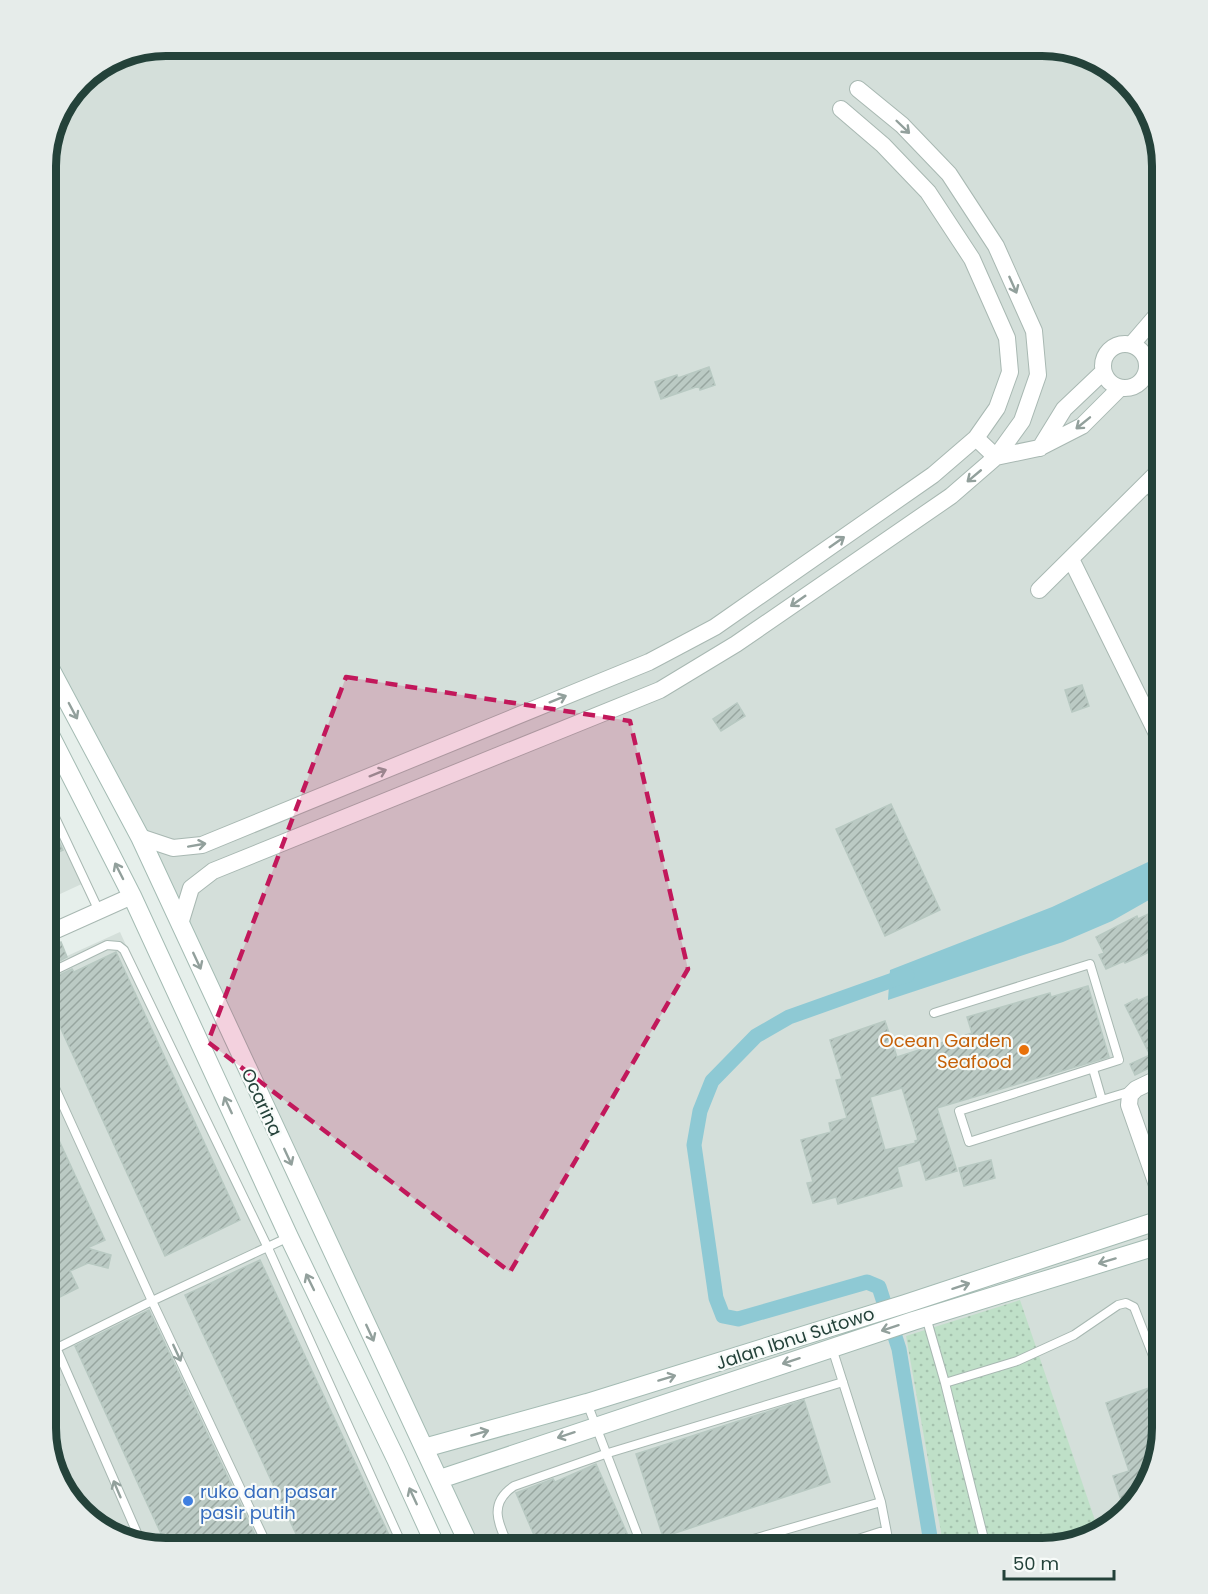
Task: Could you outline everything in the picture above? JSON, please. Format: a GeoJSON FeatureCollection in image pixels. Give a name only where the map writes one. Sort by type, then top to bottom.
{"type":"FeatureCollection","features":[{"type":"Feature","properties":{"kind":"main road","name":"Ocarina"},"geometry":{"type":"LineString","coordinates":[[56,680],[140,837],[466,1538]]}},
{"type":"Feature","properties":{"kind":"main road","name":"Ocarina"},"geometry":{"type":"LineString","coordinates":[[56,747],[132,896],[425,1538]]}},
{"type":"Feature","properties":{"kind":"main road","name":"Jalan Ibnu Sutowo"},"geometry":{"type":"LineString","coordinates":[[424,1448],[587,1403],[905,1304],[1152,1223]]}},
{"type":"Feature","properties":{"kind":"main road","name":"Jalan Ibnu Sutowo"},"geometry":{"type":"LineString","coordinates":[[440,1479],[832,1347],[1152,1247]]}},
{"type":"Feature","properties":{"kind":"street"},"geometry":{"type":"LineString","coordinates":[[180,924],[191,888],[213,871],[660,690],[736,644],[951,496],[996,457],[1022,421],[1038,375],[1034,331],[996,246],[949,174],[902,125],[858,89]]}},
{"type":"Feature","properties":{"kind":"street"},"geometry":{"type":"LineString","coordinates":[[140,837],[173,848],[202,845],[649,662],[716,627],[933,475],[976,438],[997,408],[1010,372],[1007,338],[972,259],[928,192],[883,145],[841,110]]}},
{"type":"Feature","properties":{"kind":"street"},"geometry":{"type":"LineString","coordinates":[[1132,344],[1152,321]]}},
{"type":"Feature","properties":{"kind":"street"},"geometry":{"type":"LineString","coordinates":[[1132,344],[1145,355],[1148,363],[1143,379],[1137,385],[1129,388],[1112,385],[1103,372],[1103,362],[1107,352],[1115,345],[1132,344]]}},
{"type":"Feature","properties":{"kind":"street"},"geometry":{"type":"LineString","coordinates":[[1039,448],[1064,409],[1103,372]]}},
{"type":"Feature","properties":{"kind":"street"},"geometry":{"type":"LineString","coordinates":[[996,457],[1039,448],[1082,426],[1120,388]]}},
{"type":"Feature","properties":{"kind":"street"},"geometry":{"type":"LineString","coordinates":[[976,438],[996,457]]}},
{"type":"Feature","properties":{"kind":"street"},"geometry":{"type":"LineString","coordinates":[[1039,590],[1150,480],[1152,484]]}},
{"type":"Feature","properties":{"kind":"street"},"geometry":{"type":"LineString","coordinates":[[1071,559],[1152,724]]}},
{"type":"Feature","properties":{"kind":"street"},"geometry":{"type":"LineString","coordinates":[[804,565],[819,587]]}},
{"type":"Feature","properties":{"kind":"street"},"geometry":{"type":"LineString","coordinates":[[56,930],[132,896]]}},
{"type":"Feature","properties":{"kind":"street"},"geometry":{"type":"LineString","coordinates":[[1152,1081],[1136,1089],[1130,1095],[1129,1105],[1152,1171]]}},
{"type":"Feature","properties":{"kind":"lane"},"geometry":{"type":"LineString","coordinates":[[56,819],[99,911]]}},
{"type":"Feature","properties":{"kind":"lane"},"geometry":{"type":"LineString","coordinates":[[56,970],[107,945],[119,946],[124,950],[268,1248],[399,1538]]}},
{"type":"Feature","properties":{"kind":"lane"},"geometry":{"type":"LineString","coordinates":[[934,1013],[1090,964],[1119,1060],[959,1111],[969,1142],[1125,1093],[1130,1095]]}},
{"type":"Feature","properties":{"kind":"lane"},"geometry":{"type":"LineString","coordinates":[[1092,1069],[1102,1100]]}},
{"type":"Feature","properties":{"kind":"lane"},"geometry":{"type":"LineString","coordinates":[[56,1090],[264,1538]]}},
{"type":"Feature","properties":{"kind":"lane"},"geometry":{"type":"LineString","coordinates":[[138,1535],[57,1348],[152,1300],[289,1238]]}},
{"type":"Feature","properties":{"kind":"lane"},"geometry":{"type":"LineString","coordinates":[[945,1383],[1017,1361],[1074,1335],[1126,1302],[1134,1307],[1152,1353]]}},
{"type":"Feature","properties":{"kind":"lane"},"geometry":{"type":"LineString","coordinates":[[919,1319],[945,1383],[984,1538]]}},
{"type":"Feature","properties":{"kind":"lane"},"geometry":{"type":"LineString","coordinates":[[832,1347],[881,1502],[888,1538]]}},
{"type":"Feature","properties":{"kind":"lane"},"geometry":{"type":"LineString","coordinates":[[505,1538],[499,1524],[497,1508],[504,1492],[514,1486],[605,1454],[843,1382]]}},
{"type":"Feature","properties":{"kind":"lane"},"geometry":{"type":"LineString","coordinates":[[587,1403],[639,1538]]}},
{"type":"Feature","properties":{"kind":"lane"},"geometry":{"type":"LineString","coordinates":[[757,1538],[881,1502]]}},
{"type":"Feature","properties":{"kind":"lane"},"geometry":{"type":"LineString","coordinates":[[861,1538],[886,1530]]}},
{"type":"Feature","properties":{"kind":"highlighted area"},"geometry":{"type":"Polygon","coordinates":[[[346,677],[630,721],[688,969],[510,1272],[208,1042],[346,677]]]}},
{"type":"Feature","properties":{"kind":"shaded area"},"geometry":{"type":"Polygon","coordinates":[[[151,56],[1050,56],[1078,61],[1104,74],[1125,93],[1141,117],[1152,151],[1152,1443],[1147,1464],[1134,1490],[1115,1511],[1091,1527],[1057,1538],[466,1538],[56,682],[56,158],[64,123],[74,104],[98,78],[130,61],[151,56]]]}},
{"type":"Feature","properties":{"kind":"shaded area"},"geometry":{"type":"Polygon","coordinates":[[[56,812],[86,882],[56,896],[56,812]]]}},
{"type":"Feature","properties":{"kind":"shaded area"},"geometry":{"type":"Polygon","coordinates":[[[120,932],[395,1538],[151,1538],[130,1533],[104,1520],[74,1490],[61,1464],[56,1443],[56,961],[120,932]]]}},
{"type":"Feature","properties":{"kind":"green space"},"geometry":{"type":"Polygon","coordinates":[[[1020,1300],[1096,1524],[1078,1533],[1057,1538],[942,1538],[906,1336],[1020,1300]]]}},
{"type":"Feature","properties":{"kind":"water"},"geometry":{"type":"Polygon","coordinates":[[[1152,860],[1152,898],[1112,921],[1063,942],[888,1000],[890,970],[1052,907],[1152,860]]]}},
{"type":"Feature","properties":{"kind":"building"},"geometry":{"type":"Polygon","coordinates":[[[709,367],[715,385],[700,390],[699,386],[661,399],[655,382],[677,375],[678,378],[709,367]]]}},
{"type":"Feature","properties":{"kind":"building"},"geometry":{"type":"Polygon","coordinates":[[[1082,685],[1089,706],[1072,712],[1065,690],[1082,685]]]}},
{"type":"Feature","properties":{"kind":"building"},"geometry":{"type":"Polygon","coordinates":[[[737,703],[745,716],[721,731],[713,719],[737,703]]]}},
{"type":"Feature","properties":{"kind":"building"},"geometry":{"type":"Polygon","coordinates":[[[891,804],[940,910],[885,936],[836,829],[891,804]]]}},
{"type":"Feature","properties":{"kind":"building"},"geometry":{"type":"Polygon","coordinates":[[[56,835],[63,850],[56,853],[56,835]]]}},
{"type":"Feature","properties":{"kind":"building"},"geometry":{"type":"Polygon","coordinates":[[[1152,912],[1152,950],[1106,969],[1099,955],[1104,953],[1096,937],[1137,916],[1138,919],[1152,912]]]}},
{"type":"Feature","properties":{"kind":"building"},"geometry":{"type":"Polygon","coordinates":[[[61,942],[67,957],[56,963],[56,944],[61,942]]]}},
{"type":"Feature","properties":{"kind":"building"},"geometry":{"type":"Polygon","coordinates":[[[116,952],[240,1220],[165,1256],[56,1018],[56,977],[72,969],[74,972],[116,952]]]}},
{"type":"Feature","properties":{"kind":"building"},"geometry":{"type":"Polygon","coordinates":[[[1088,986],[1109,1057],[937,1108],[957,1171],[926,1180],[920,1160],[897,1167],[902,1186],[838,1204],[836,1197],[813,1203],[807,1183],[813,1182],[801,1140],[831,1132],[829,1123],[847,1118],[836,1080],[842,1079],[830,1040],[885,1021],[897,1057],[972,1033],[967,1017],[1050,993],[1051,997],[1088,986]],[[902,1088],[870,1097],[885,1150],[916,1143],[915,1141],[918,1140],[902,1088]]]}},
{"type":"Feature","properties":{"kind":"building"},"geometry":{"type":"Polygon","coordinates":[[[1152,994],[1152,1066],[1135,1075],[1130,1064],[1150,1055],[1125,1005],[1137,999],[1138,1001],[1152,994]]]}},
{"type":"Feature","properties":{"kind":"building"},"geometry":{"type":"Polygon","coordinates":[[[56,1134],[105,1240],[87,1248],[111,1255],[108,1268],[88,1263],[70,1271],[78,1288],[56,1299],[56,1134]]]}},
{"type":"Feature","properties":{"kind":"building"},"geometry":{"type":"Polygon","coordinates":[[[991,1160],[995,1178],[964,1186],[959,1168],[991,1160]]]}},
{"type":"Feature","properties":{"kind":"building"},"geometry":{"type":"Polygon","coordinates":[[[260,1260],[391,1538],[298,1538],[185,1295],[260,1260]]]}},
{"type":"Feature","properties":{"kind":"building"},"geometry":{"type":"Polygon","coordinates":[[[149,1310],[257,1538],[163,1538],[75,1346],[149,1310]]]}},
{"type":"Feature","properties":{"kind":"building"},"geometry":{"type":"Polygon","coordinates":[[[1152,1387],[1152,1443],[1149,1457],[1134,1490],[1122,1504],[1113,1476],[1129,1471],[1106,1403],[1152,1387]]]}},
{"type":"Feature","properties":{"kind":"building"},"geometry":{"type":"Polygon","coordinates":[[[804,1400],[830,1482],[663,1537],[636,1454],[804,1400]]]}},
{"type":"Feature","properties":{"kind":"building"},"geometry":{"type":"Polygon","coordinates":[[[596,1464],[629,1538],[535,1538],[516,1493],[553,1479],[555,1482],[596,1464]]]}},
{"type":"Feature","properties":{"kind":"waterway"},"geometry":{"type":"LineString","coordinates":[[907,975],[789,1017],[756,1036],[712,1081],[700,1111],[694,1145],[716,1298],[723,1316],[738,1319],[867,1282],[879,1287],[899,1349],[930,1538]]}},
{"type":"Feature","properties":{"kind":"place","name":"Ocean Garden Seafood"},"geometry":{"type":"Point","coordinates":[1024,1050]}},
{"type":"Feature","properties":{"kind":"place","name":"ruko dan pasar pasir putih"},"geometry":{"type":"Point","coordinates":[188,1501]}}]}
